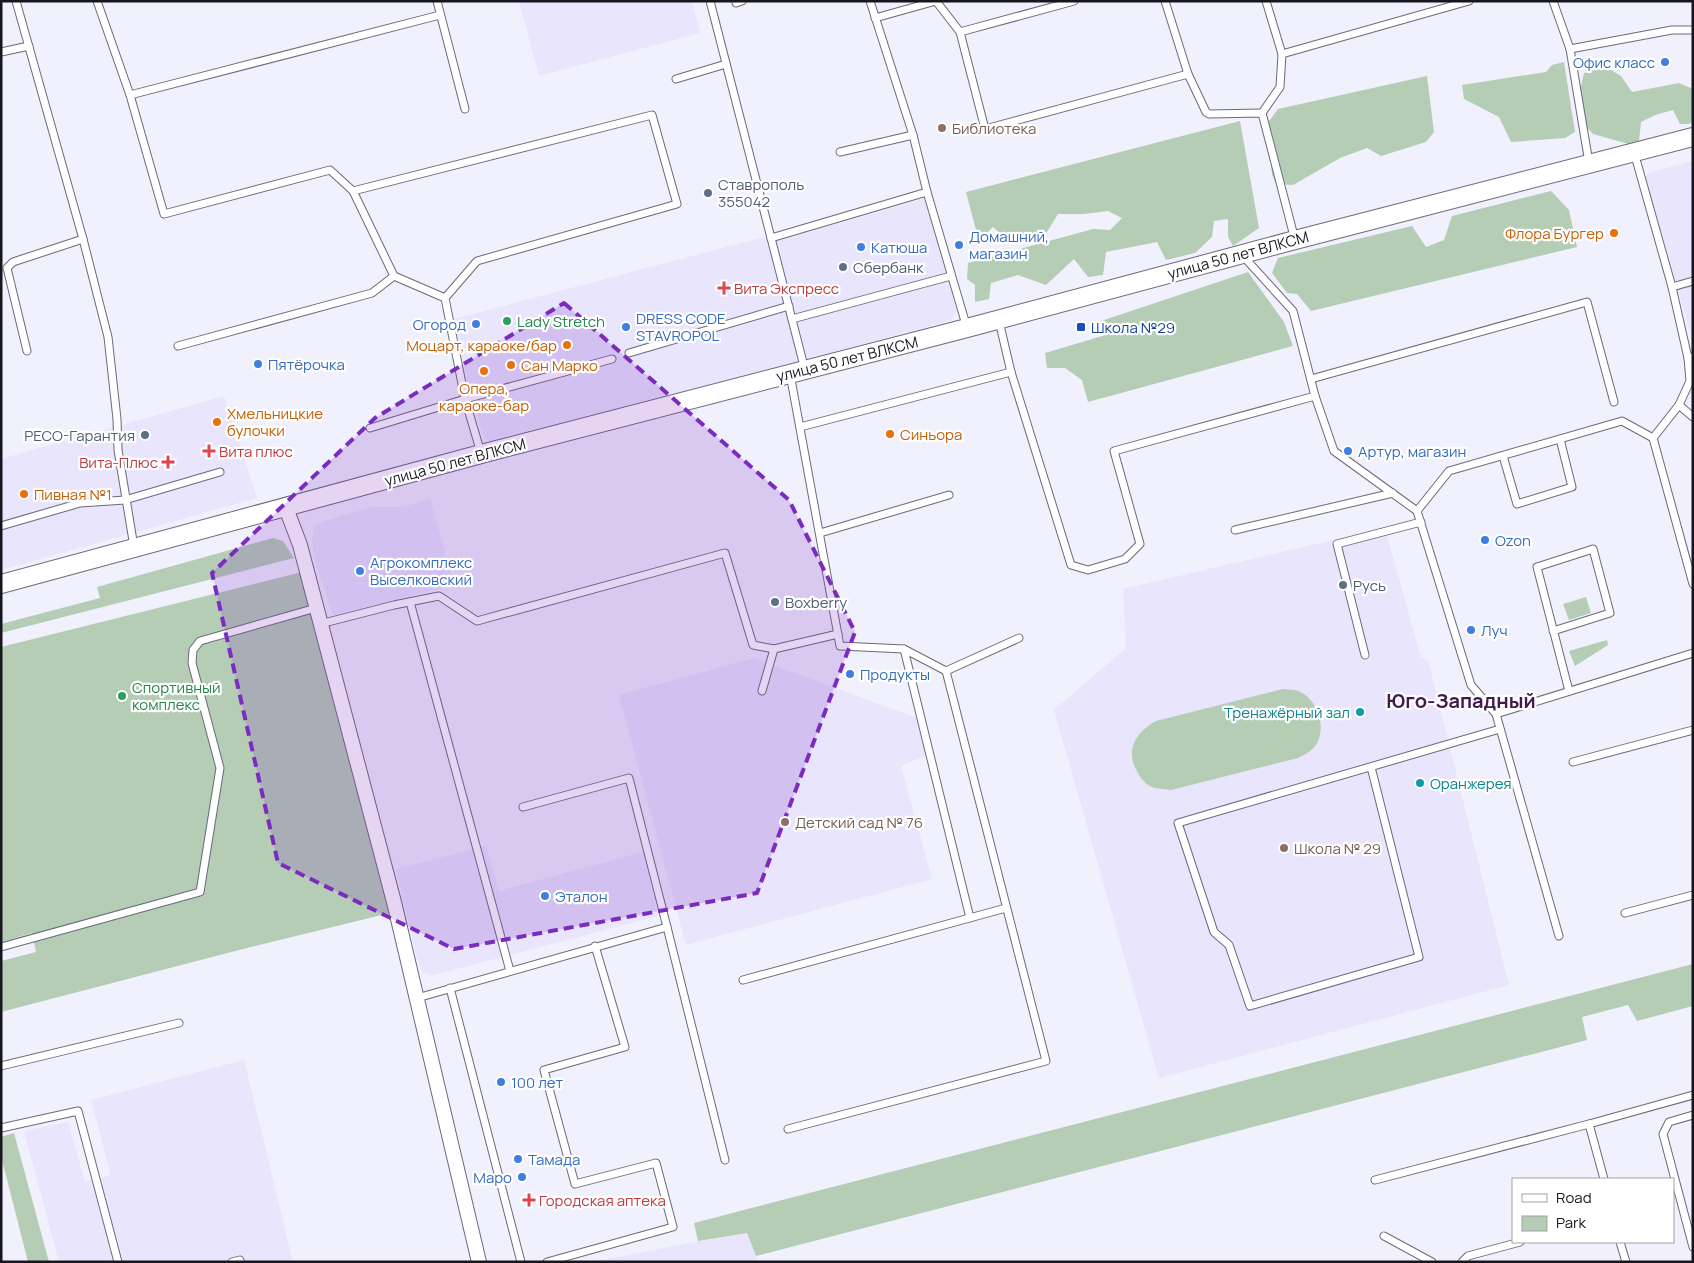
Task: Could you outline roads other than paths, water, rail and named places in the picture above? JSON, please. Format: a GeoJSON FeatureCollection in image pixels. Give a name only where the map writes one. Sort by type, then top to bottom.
{"type":"FeatureCollection","features":[{"type":"Feature","properties":{"kind":"street","name":"улица 50 лет ВЛКСМ"},"geometry":{"type":"LineString","coordinates":[[2,580],[134,548],[482,454],[1693,136]]}},
{"type":"Feature","properties":{"kind":"street"},"geometry":{"type":"LineString","coordinates":[[286,508],[300,545],[394,902],[479,1262]]}},
{"type":"Feature","properties":{"kind":"lane"},"geometry":{"type":"LineString","coordinates":[[97,1],[130,95],[164,214],[330,170],[354,191],[394,276],[444,298]]}},
{"type":"Feature","properties":{"kind":"lane"},"geometry":{"type":"LineString","coordinates":[[436,1],[465,109]]}},
{"type":"Feature","properties":{"kind":"lane"},"geometry":{"type":"LineString","coordinates":[[710,1],[770,238],[790,306],[797,372],[800,428],[840,646],[904,649],[946,671],[1046,1061],[788,1129]]}},
{"type":"Feature","properties":{"kind":"lane"},"geometry":{"type":"LineString","coordinates":[[870,1],[913,135],[927,192],[967,328]]}},
{"type":"Feature","properties":{"kind":"lane"},"geometry":{"type":"LineString","coordinates":[[875,18],[936,1],[960,32],[985,129],[1188,74]]}},
{"type":"Feature","properties":{"kind":"lane"},"geometry":{"type":"LineString","coordinates":[[960,32],[1074,1]]}},
{"type":"Feature","properties":{"kind":"lane"},"geometry":{"type":"LineString","coordinates":[[1165,1],[1188,74],[1206,112],[1209,114],[1262,113]]}},
{"type":"Feature","properties":{"kind":"lane"},"geometry":{"type":"LineString","coordinates":[[1266,1],[1282,54],[1280,87],[1262,113],[1295,240]]}},
{"type":"Feature","properties":{"kind":"lane"},"geometry":{"type":"LineString","coordinates":[[1282,54],[1469,1]]}},
{"type":"Feature","properties":{"kind":"lane"},"geometry":{"type":"LineString","coordinates":[[1553,1],[1570,49],[1589,163]]}},
{"type":"Feature","properties":{"kind":"lane"},"geometry":{"type":"LineString","coordinates":[[18,2],[28,46],[83,239],[108,337],[117,419],[118,450],[134,548]]}},
{"type":"Feature","properties":{"kind":"lane"},"geometry":{"type":"LineString","coordinates":[[130,95],[440,15]]}},
{"type":"Feature","properties":{"kind":"lane"},"geometry":{"type":"LineString","coordinates":[[1570,49],[1672,30],[1693,30]]}},
{"type":"Feature","properties":{"kind":"lane"},"geometry":{"type":"LineString","coordinates":[[1,52],[28,46]]}},
{"type":"Feature","properties":{"kind":"lane"},"geometry":{"type":"LineString","coordinates":[[676,79],[726,64]]}},
{"type":"Feature","properties":{"kind":"lane"},"geometry":{"type":"LineString","coordinates":[[354,191],[652,115],[677,204],[477,261],[444,298]]}},
{"type":"Feature","properties":{"kind":"lane"},"geometry":{"type":"LineString","coordinates":[[840,152],[913,135]]}},
{"type":"Feature","properties":{"kind":"lane"},"geometry":{"type":"LineString","coordinates":[[1634,152],[1691,358],[1690,381],[1679,405],[1653,438]]}},
{"type":"Feature","properties":{"kind":"lane"},"geometry":{"type":"LineString","coordinates":[[770,238],[927,192]]}},
{"type":"Feature","properties":{"kind":"lane"},"geometry":{"type":"LineString","coordinates":[[27,351],[7,268],[13,262],[83,239]]}},
{"type":"Feature","properties":{"kind":"lane"},"geometry":{"type":"LineString","coordinates":[[1242,255],[1293,311],[1310,379],[1334,451],[1417,511],[1471,685],[1496,714],[1559,936]]}},
{"type":"Feature","properties":{"kind":"lane"},"geometry":{"type":"LineString","coordinates":[[178,346],[372,293],[394,276]]}},
{"type":"Feature","properties":{"kind":"lane"},"geometry":{"type":"LineString","coordinates":[[792,319],[951,276]]}},
{"type":"Feature","properties":{"kind":"lane"},"geometry":{"type":"LineString","coordinates":[[1672,287],[1693,281]]}},
{"type":"Feature","properties":{"kind":"lane"},"geometry":{"type":"LineString","coordinates":[[444,298],[465,399],[482,454]]}},
{"type":"Feature","properties":{"kind":"lane"},"geometry":{"type":"LineString","coordinates":[[1310,379],[1587,302],[1614,402]]}},
{"type":"Feature","properties":{"kind":"lane"},"geometry":{"type":"LineString","coordinates":[[629,353],[790,306]]}},
{"type":"Feature","properties":{"kind":"lane"},"geometry":{"type":"LineString","coordinates":[[999,319],[1011,372],[1071,565],[1088,570],[1126,559],[1140,544],[1114,451],[1315,396]]}},
{"type":"Feature","properties":{"kind":"lane"},"geometry":{"type":"LineString","coordinates":[[370,428],[465,399],[612,359]]}},
{"type":"Feature","properties":{"kind":"lane"},"geometry":{"type":"LineString","coordinates":[[800,428],[1011,372]]}},
{"type":"Feature","properties":{"kind":"lane"},"geometry":{"type":"LineString","coordinates":[[1679,405],[1693,418]]}},
{"type":"Feature","properties":{"kind":"lane"},"geometry":{"type":"LineString","coordinates":[[1417,511],[1449,471],[1622,421],[1653,438],[1693,584]]}},
{"type":"Feature","properties":{"kind":"lane"},"geometry":{"type":"LineString","coordinates":[[1503,456],[1517,504],[1572,487],[1560,439]]}},
{"type":"Feature","properties":{"kind":"lane"},"geometry":{"type":"LineString","coordinates":[[1,526],[80,503],[125,500],[220,472]]}},
{"type":"Feature","properties":{"kind":"lane"},"geometry":{"type":"LineString","coordinates":[[1235,530],[1393,493]]}},
{"type":"Feature","properties":{"kind":"lane"},"geometry":{"type":"LineString","coordinates":[[820,533],[948,495]]}},
{"type":"Feature","properties":{"kind":"lane"},"geometry":{"type":"LineString","coordinates":[[1365,655],[1337,544],[1421,522]]}},
{"type":"Feature","properties":{"kind":"lane"},"geometry":{"type":"LineString","coordinates":[[1553,631],[1610,613],[1593,549],[1537,567],[1553,631],[1569,691]]}},
{"type":"Feature","properties":{"kind":"lane"},"geometry":{"type":"LineString","coordinates":[[320,624],[439,596],[477,621],[726,553],[753,645],[774,650],[838,634]]}},
{"type":"Feature","properties":{"kind":"lane"},"geometry":{"type":"LineString","coordinates":[[410,602],[510,971]]}},
{"type":"Feature","properties":{"kind":"lane"},"geometry":{"type":"LineString","coordinates":[[1,947],[200,892],[220,768],[192,663],[193,650],[200,641],[316,608]]}},
{"type":"Feature","properties":{"kind":"lane"},"geometry":{"type":"LineString","coordinates":[[946,671],[1019,638]]}},
{"type":"Feature","properties":{"kind":"lane"},"geometry":{"type":"LineString","coordinates":[[904,649],[970,918]]}},
{"type":"Feature","properties":{"kind":"lane"},"geometry":{"type":"LineString","coordinates":[[762,692],[774,650]]}},
{"type":"Feature","properties":{"kind":"lane"},"geometry":{"type":"LineString","coordinates":[[1496,714],[1693,653]]}},
{"type":"Feature","properties":{"kind":"lane"},"geometry":{"type":"LineString","coordinates":[[1371,767],[1419,957],[1250,1006],[1230,945],[1214,932],[1178,824],[1371,767],[1500,729]]}},
{"type":"Feature","properties":{"kind":"lane"},"geometry":{"type":"LineString","coordinates":[[1573,762],[1693,730]]}},
{"type":"Feature","properties":{"kind":"lane"},"geometry":{"type":"LineString","coordinates":[[523,807],[629,778],[668,926],[725,1160]]}},
{"type":"Feature","properties":{"kind":"lane"},"geometry":{"type":"LineString","coordinates":[[1625,913],[1693,895]]}},
{"type":"Feature","properties":{"kind":"lane"},"geometry":{"type":"LineString","coordinates":[[743,980],[1006,908]]}},
{"type":"Feature","properties":{"kind":"lane"},"geometry":{"type":"LineString","coordinates":[[417,998],[668,926]]}},
{"type":"Feature","properties":{"kind":"lane"},"geometry":{"type":"LineString","coordinates":[[547,1262],[673,1227],[656,1164],[575,1184],[544,1070],[625,1047],[595,946]]}},
{"type":"Feature","properties":{"kind":"lane"},"geometry":{"type":"LineString","coordinates":[[450,988],[521,1262]]}},
{"type":"Feature","properties":{"kind":"lane"},"geometry":{"type":"LineString","coordinates":[[1,1066],[179,1023]]}},
{"type":"Feature","properties":{"kind":"lane"},"geometry":{"type":"LineString","coordinates":[[1375,1180],[1693,1095]]}},
{"type":"Feature","properties":{"kind":"lane"},"geometry":{"type":"LineString","coordinates":[[1,1128],[78,1111],[118,1262]]}},
{"type":"Feature","properties":{"kind":"lane"},"geometry":{"type":"LineString","coordinates":[[1672,1178],[1663,1134],[1669,1122],[1693,1116]]}},
{"type":"Feature","properties":{"kind":"lane"},"geometry":{"type":"LineString","coordinates":[[1589,1124],[1604,1178]]}},
{"type":"Feature","properties":{"kind":"lane"},"geometry":{"type":"LineString","coordinates":[[1676,1199],[1693,1247]]}},
{"type":"Feature","properties":{"kind":"lane"},"geometry":{"type":"LineString","coordinates":[[1384,1236],[1432,1262]]}},
{"type":"Feature","properties":{"kind":"lane"},"geometry":{"type":"LineString","coordinates":[[1462,1262],[1468,1256],[1516,1243]]}},
{"type":"Feature","properties":{"kind":"lane"},"geometry":{"type":"LineString","coordinates":[[1620,1243],[1626,1262]]}},
{"type":"Feature","properties":{"kind":"lane"},"geometry":{"type":"LineString","coordinates":[[232,1262],[240,1260]]}},
{"type":"Feature","properties":{"kind":"place","name":"Офис класс"},"geometry":{"type":"Point","coordinates":[1665,62]}},
{"type":"Feature","properties":{"kind":"place","name":"Библиотека"},"geometry":{"type":"Point","coordinates":[942,128]}},
{"type":"Feature","properties":{"kind":"place","name":"Ставрополь 355042"},"geometry":{"type":"Point","coordinates":[708,193]}},
{"type":"Feature","properties":{"kind":"place","name":"Флора Бургер"},"geometry":{"type":"Point","coordinates":[1614,233]}},
{"type":"Feature","properties":{"kind":"place","name":"Домашний, магазин"},"geometry":{"type":"Point","coordinates":[959,245]}},
{"type":"Feature","properties":{"kind":"place","name":"Катюша"},"geometry":{"type":"Point","coordinates":[861,247]}},
{"type":"Feature","properties":{"kind":"place","name":"Сбербанк"},"geometry":{"type":"Point","coordinates":[843,267]}},
{"type":"Feature","properties":{"kind":"place","name":"Вита Экспресс"},"geometry":{"type":"Point","coordinates":[724,288]}},
{"type":"Feature","properties":{"kind":"place","name":"Lady Stretch"},"geometry":{"type":"Point","coordinates":[507,321]}},
{"type":"Feature","properties":{"kind":"place","name":"Огород"},"geometry":{"type":"Point","coordinates":[476,324]}},
{"type":"Feature","properties":{"kind":"place","name":"DRESS CODE STAVROPOL"},"geometry":{"type":"Point","coordinates":[626,327]}},
{"type":"Feature","properties":{"kind":"place","name":"Школа №29"},"geometry":{"type":"Point","coordinates":[1081,327]}},
{"type":"Feature","properties":{"kind":"place","name":"Моцарт, караоке/бар"},"geometry":{"type":"Point","coordinates":[567,345]}},
{"type":"Feature","properties":{"kind":"place","name":"Пятёрочка"},"geometry":{"type":"Point","coordinates":[258,364]}},
{"type":"Feature","properties":{"kind":"place","name":"Сан Марко"},"geometry":{"type":"Point","coordinates":[511,365]}},
{"type":"Feature","properties":{"kind":"place","name":"Опера, караоке-бар"},"geometry":{"type":"Point","coordinates":[484,371]}},
{"type":"Feature","properties":{"kind":"place","name":"Хмельницкие булочки"},"geometry":{"type":"Point","coordinates":[217,422]}},
{"type":"Feature","properties":{"kind":"place","name":"Синьора"},"geometry":{"type":"Point","coordinates":[890,434]}},
{"type":"Feature","properties":{"kind":"place","name":"РЕСО-Гарантия"},"geometry":{"type":"Point","coordinates":[145,435]}},
{"type":"Feature","properties":{"kind":"place","name":"Вита плюс"},"geometry":{"type":"Point","coordinates":[209,451]}},
{"type":"Feature","properties":{"kind":"place","name":"Артур, магазин"},"geometry":{"type":"Point","coordinates":[1348,451]}},
{"type":"Feature","properties":{"kind":"place","name":"Вита-Плюс"},"geometry":{"type":"Point","coordinates":[168,462]}},
{"type":"Feature","properties":{"kind":"place","name":"Пивная №1"},"geometry":{"type":"Point","coordinates":[24,494]}},
{"type":"Feature","properties":{"kind":"place","name":"Ozon"},"geometry":{"type":"Point","coordinates":[1485,540]}},
{"type":"Feature","properties":{"kind":"place","name":"Агрокомплекс Выселковский"},"geometry":{"type":"Point","coordinates":[360,571]}},
{"type":"Feature","properties":{"kind":"place","name":"Русь"},"geometry":{"type":"Point","coordinates":[1343,585]}},
{"type":"Feature","properties":{"kind":"place","name":"Boxberry"},"geometry":{"type":"Point","coordinates":[775,602]}},
{"type":"Feature","properties":{"kind":"place","name":"Луч"},"geometry":{"type":"Point","coordinates":[1471,630]}},
{"type":"Feature","properties":{"kind":"place","name":"Продукты"},"geometry":{"type":"Point","coordinates":[850,674]}},
{"type":"Feature","properties":{"kind":"place","name":"Спортивный комплекс"},"geometry":{"type":"Point","coordinates":[122,696]}},
{"type":"Feature","properties":{"kind":"place","name":"Тренажёрный зал"},"geometry":{"type":"Point","coordinates":[1360,712]}},
{"type":"Feature","properties":{"kind":"place","name":"Оранжерея"},"geometry":{"type":"Point","coordinates":[1420,783]}},
{"type":"Feature","properties":{"kind":"place","name":"Детский сад № 76"},"geometry":{"type":"Point","coordinates":[785,822]}},
{"type":"Feature","properties":{"kind":"place","name":"Школа № 29"},"geometry":{"type":"Point","coordinates":[1284,848]}},
{"type":"Feature","properties":{"kind":"place","name":"Эталон"},"geometry":{"type":"Point","coordinates":[545,896]}},
{"type":"Feature","properties":{"kind":"place","name":"100 лет"},"geometry":{"type":"Point","coordinates":[501,1082]}},
{"type":"Feature","properties":{"kind":"place","name":"Тамада"},"geometry":{"type":"Point","coordinates":[518,1159]}},
{"type":"Feature","properties":{"kind":"place","name":"Маро"},"geometry":{"type":"Point","coordinates":[522,1177]}},
{"type":"Feature","properties":{"kind":"place","name":"Городская аптека"},"geometry":{"type":"Point","coordinates":[529,1200]}},
{"type":"Feature","properties":{"kind":"district","name":"Юго-Западный"},"geometry":{"type":"Point","coordinates":[1461,700]}}]}
